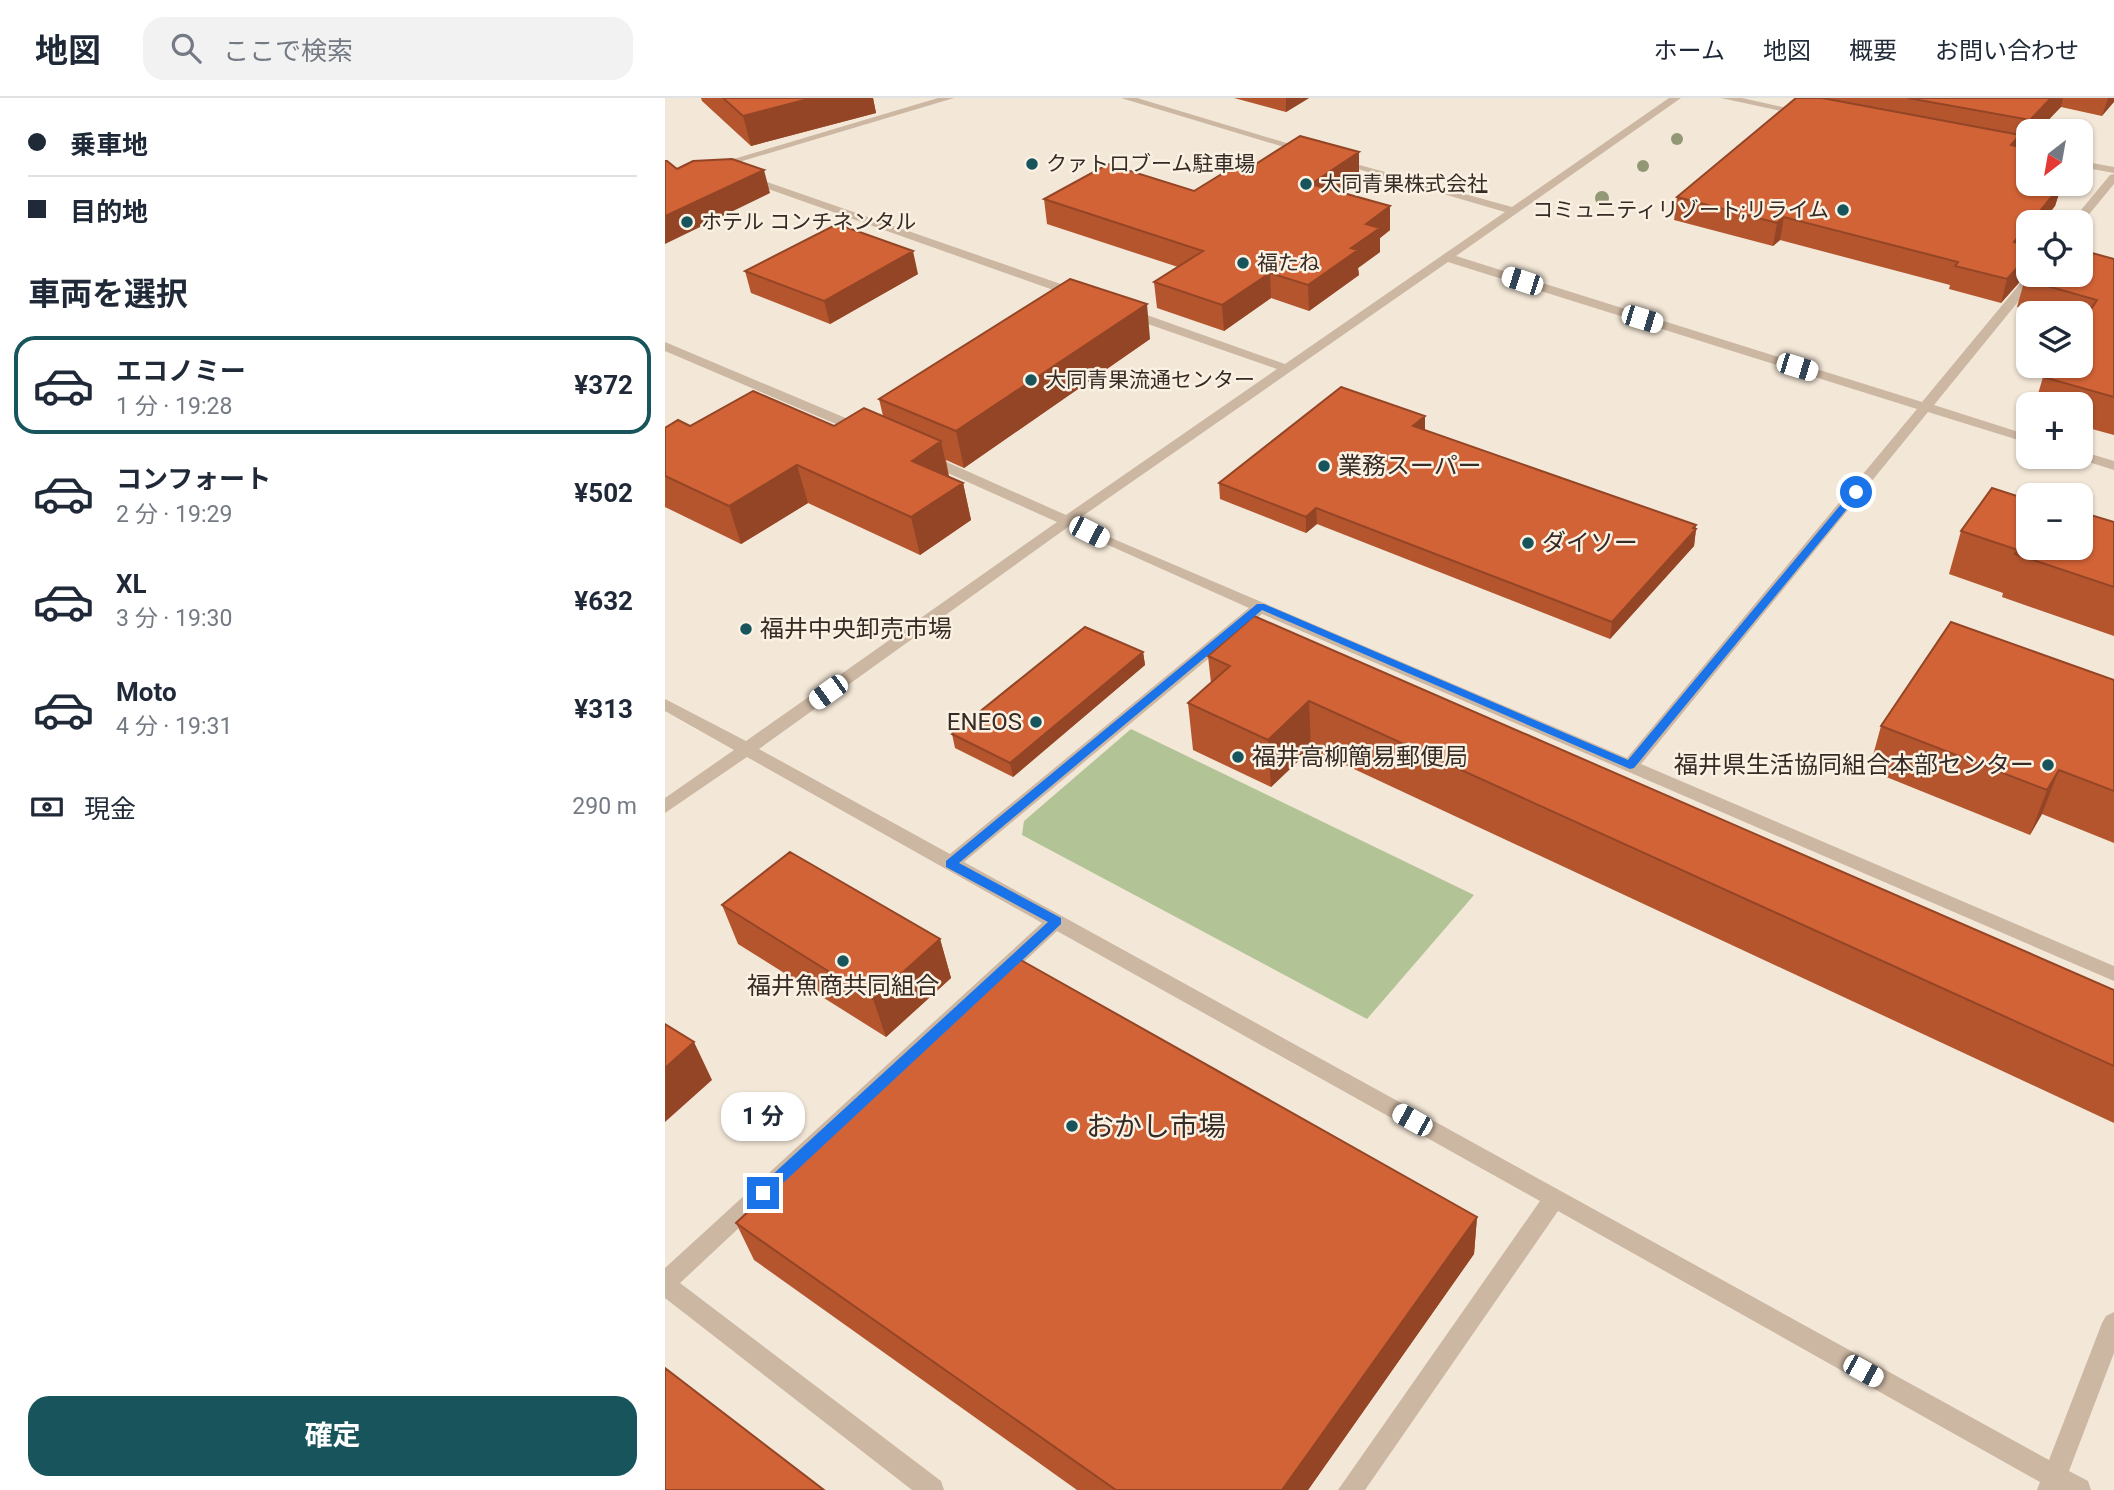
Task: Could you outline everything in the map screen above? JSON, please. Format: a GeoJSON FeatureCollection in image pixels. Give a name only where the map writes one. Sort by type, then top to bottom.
{"type":"FeatureCollection","features":[{"type":"Feature","properties":{"kind":"street"},"geometry":{"type":"LineString","coordinates":[[949,98],[707,168],[1087,298]]}},
{"type":"Feature","properties":{"kind":"street"},"geometry":{"type":"LineString","coordinates":[[1126,98],[1515,211]]}},
{"type":"Feature","properties":{"kind":"street"},"geometry":{"type":"LineString","coordinates":[[665,807],[1067,521],[1676,98]]}},
{"type":"Feature","properties":{"kind":"street"},"geometry":{"type":"LineString","coordinates":[[1726,98],[1812,114]]}},
{"type":"Feature","properties":{"kind":"street"},"geometry":{"type":"LineString","coordinates":[[2093,166],[2114,170]]}},
{"type":"Feature","properties":{"kind":"street"},"geometry":{"type":"LineString","coordinates":[[2087,210],[2114,177]]}},
{"type":"Feature","properties":{"kind":"street"},"geometry":{"type":"LineString","coordinates":[[1449,258],[2016,435]]}},
{"type":"Feature","properties":{"kind":"street"},"geometry":{"type":"LineString","coordinates":[[1630,765],[2024,287]]}},
{"type":"Feature","properties":{"kind":"street"},"geometry":{"type":"LineString","coordinates":[[1113,307],[1288,369]]}},
{"type":"Feature","properties":{"kind":"street"},"geometry":{"type":"LineString","coordinates":[[665,346],[879,438]]}},
{"type":"Feature","properties":{"kind":"street"},"geometry":{"type":"LineString","coordinates":[[917,454],[1111,543],[2114,974]]}},
{"type":"Feature","properties":{"kind":"street"},"geometry":{"type":"LineString","coordinates":[[2093,459],[2114,466]]}},
{"type":"Feature","properties":{"kind":"street"},"geometry":{"type":"LineString","coordinates":[[950,864],[1261,606]]}},
{"type":"Feature","properties":{"kind":"street"},"geometry":{"type":"LineString","coordinates":[[665,704],[1554,1199],[2051,1483],[2079,1490]]}},
{"type":"Feature","properties":{"kind":"street"},"geometry":{"type":"LineString","coordinates":[[932,1490],[665,1284],[1056,921]]}},
{"type":"Feature","properties":{"kind":"street"},"geometry":{"type":"LineString","coordinates":[[1350,1490],[1554,1199]]}},
{"type":"Feature","properties":{"kind":"street"},"geometry":{"type":"LineString","coordinates":[[2051,1483],[2114,1323]]}},
{"type":"Feature","properties":{"kind":"green space"},"geometry":{"type":"Polygon","coordinates":[[[1131,729],[1474,895],[1367,1019],[1022,835],[1024,821],[1131,729]]]}},
{"type":"Feature","properties":{"kind":"building"},"geometry":{"type":"Polygon","coordinates":[[[723,98],[812,98],[743,116],[723,98]]]}},
{"type":"Feature","properties":{"kind":"building","name":"コミュニティリゾート;リライム"},"geometry":{"type":"Polygon","coordinates":[[[1796,98],[1822,98],[2016,134],[2016,139],[2011,145],[2016,146],[2016,196],[2052,196],[2041,210],[2016,210],[2016,269],[2007,279],[1955,266],[1958,262],[1784,217],[1777,223],[1677,197],[1796,98]]]}},
{"type":"Feature","properties":{"kind":"building"},"geometry":{"type":"Polygon","coordinates":[[[1908,98],[2051,98],[2031,119],[1908,98]]]}},
{"type":"Feature","properties":{"kind":"building"},"geometry":{"type":"Polygon","coordinates":[[[1300,136],[1359,152],[1311,184],[1390,206],[1366,224],[1380,228],[1351,248],[1358,250],[1308,285],[1270,273],[1222,305],[1154,282],[1203,251],[1044,199],[1108,164],[1194,191],[1238,164],[1251,167],[1300,136]]]}},
{"type":"Feature","properties":{"kind":"building"},"geometry":{"type":"Polygon","coordinates":[[[732,159],[764,170],[665,216],[665,161],[677,169],[693,161],[732,159]]]}},
{"type":"Feature","properties":{"kind":"building"},"geometry":{"type":"Polygon","coordinates":[[[837,224],[913,251],[824,301],[745,271],[837,224]]]}},
{"type":"Feature","properties":{"kind":"building"},"geometry":{"type":"Polygon","coordinates":[[[2093,253],[2114,259],[2114,397],[2047,378],[2093,378],[2093,306],[2097,300],[2051,287],[2093,287],[2093,253]]]}},
{"type":"Feature","properties":{"kind":"building"},"geometry":{"type":"Polygon","coordinates":[[[1070,279],[1147,304],[956,431],[879,399],[1070,279]]]}},
{"type":"Feature","properties":{"kind":"building"},"geometry":{"type":"Polygon","coordinates":[[[1341,387],[1425,416],[1413,426],[1696,525],[1693,528],[1696,529],[1612,622],[1316,508],[1306,517],[1219,483],[1341,387]]]}},
{"type":"Feature","properties":{"kind":"building"},"geometry":{"type":"Polygon","coordinates":[[[753,391],[834,426],[864,408],[941,441],[912,461],[963,483],[911,517],[797,465],[729,506],[665,476],[665,428],[678,420],[690,426],[753,391]]]}},
{"type":"Feature","properties":{"kind":"building"},"geometry":{"type":"Polygon","coordinates":[[[1992,488],[2016,496],[2016,549],[1961,531],[1992,488]]]}},
{"type":"Feature","properties":{"kind":"building"},"geometry":{"type":"Polygon","coordinates":[[[2093,516],[2114,522],[2114,587],[2033,560],[2093,560],[2093,516]]]}},
{"type":"Feature","properties":{"kind":"building"},"geometry":{"type":"Polygon","coordinates":[[[1254,616],[2114,990],[2114,1066],[1309,701],[1268,740],[1188,703],[1230,666],[1208,656],[1254,616]]]}},
{"type":"Feature","properties":{"kind":"building"},"geometry":{"type":"Polygon","coordinates":[[[1951,622],[2114,680],[2114,791],[2059,770],[2047,790],[1881,726],[1951,622]]]}},
{"type":"Feature","properties":{"kind":"building"},"geometry":{"type":"Polygon","coordinates":[[[1085,627],[1143,652],[1010,763],[952,734],[1085,627]]]}},
{"type":"Feature","properties":{"kind":"building"},"geometry":{"type":"Polygon","coordinates":[[[790,852],[940,939],[873,999],[722,905],[790,852]]]}},
{"type":"Feature","properties":{"kind":"building","name":"おかし市場"},"geometry":{"type":"Polygon","coordinates":[[[1019,959],[1477,1217],[1282,1490],[1116,1490],[736,1223],[1019,959]]]}},
{"type":"Feature","properties":{"kind":"building"},"geometry":{"type":"Polygon","coordinates":[[[665,1024],[694,1042],[665,1068],[665,1024]]]}},
{"type":"Feature","properties":{"kind":"building"},"geometry":{"type":"Polygon","coordinates":[[[665,1368],[824,1490],[665,1490],[665,1368]]]}},
{"type":"Feature","properties":{"kind":"place","name":"クァトロブーム駐車場"},"geometry":{"type":"Point","coordinates":[1032,164]}},
{"type":"Feature","properties":{"kind":"place","name":"大同青果株式会社"},"geometry":{"type":"Point","coordinates":[1306,184]}},
{"type":"Feature","properties":{"kind":"place","name":"コミュニティリゾート;リライム"},"geometry":{"type":"Point","coordinates":[1843,210]}},
{"type":"Feature","properties":{"kind":"place","name":"ホテル コンチネンタル"},"geometry":{"type":"Point","coordinates":[687,222]}},
{"type":"Feature","properties":{"kind":"place","name":"福たね"},"geometry":{"type":"Point","coordinates":[1243,263]}},
{"type":"Feature","properties":{"kind":"place","name":"大同青果流通センター"},"geometry":{"type":"Point","coordinates":[1031,380]}},
{"type":"Feature","properties":{"kind":"place","name":"業務スーパー"},"geometry":{"type":"Point","coordinates":[1324,466]}},
{"type":"Feature","properties":{"kind":"place","name":"ダイソー"},"geometry":{"type":"Point","coordinates":[1528,543]}},
{"type":"Feature","properties":{"kind":"place","name":"福井中央卸売市場"},"geometry":{"type":"Point","coordinates":[746,629]}},
{"type":"Feature","properties":{"kind":"place","name":"ENEOS"},"geometry":{"type":"Point","coordinates":[1036,722]}},
{"type":"Feature","properties":{"kind":"place","name":"福井高柳簡易郵便局"},"geometry":{"type":"Point","coordinates":[1238,757]}},
{"type":"Feature","properties":{"kind":"place","name":"福井県生活協同組合本部センター"},"geometry":{"type":"Point","coordinates":[2048,765]}},
{"type":"Feature","properties":{"kind":"place","name":"福井魚商共同組合"},"geometry":{"type":"Point","coordinates":[843,961]}},
{"type":"Feature","properties":{"kind":"place","name":"おかし市場"},"geometry":{"type":"Point","coordinates":[1072,1126]}},
{"type":"Feature","properties":{"kind":"route"},"geometry":{"type":"LineString","coordinates":[[763,1193],[1056,921],[950,864],[1261,606],[1630,765],[1856,492]]}}]}
